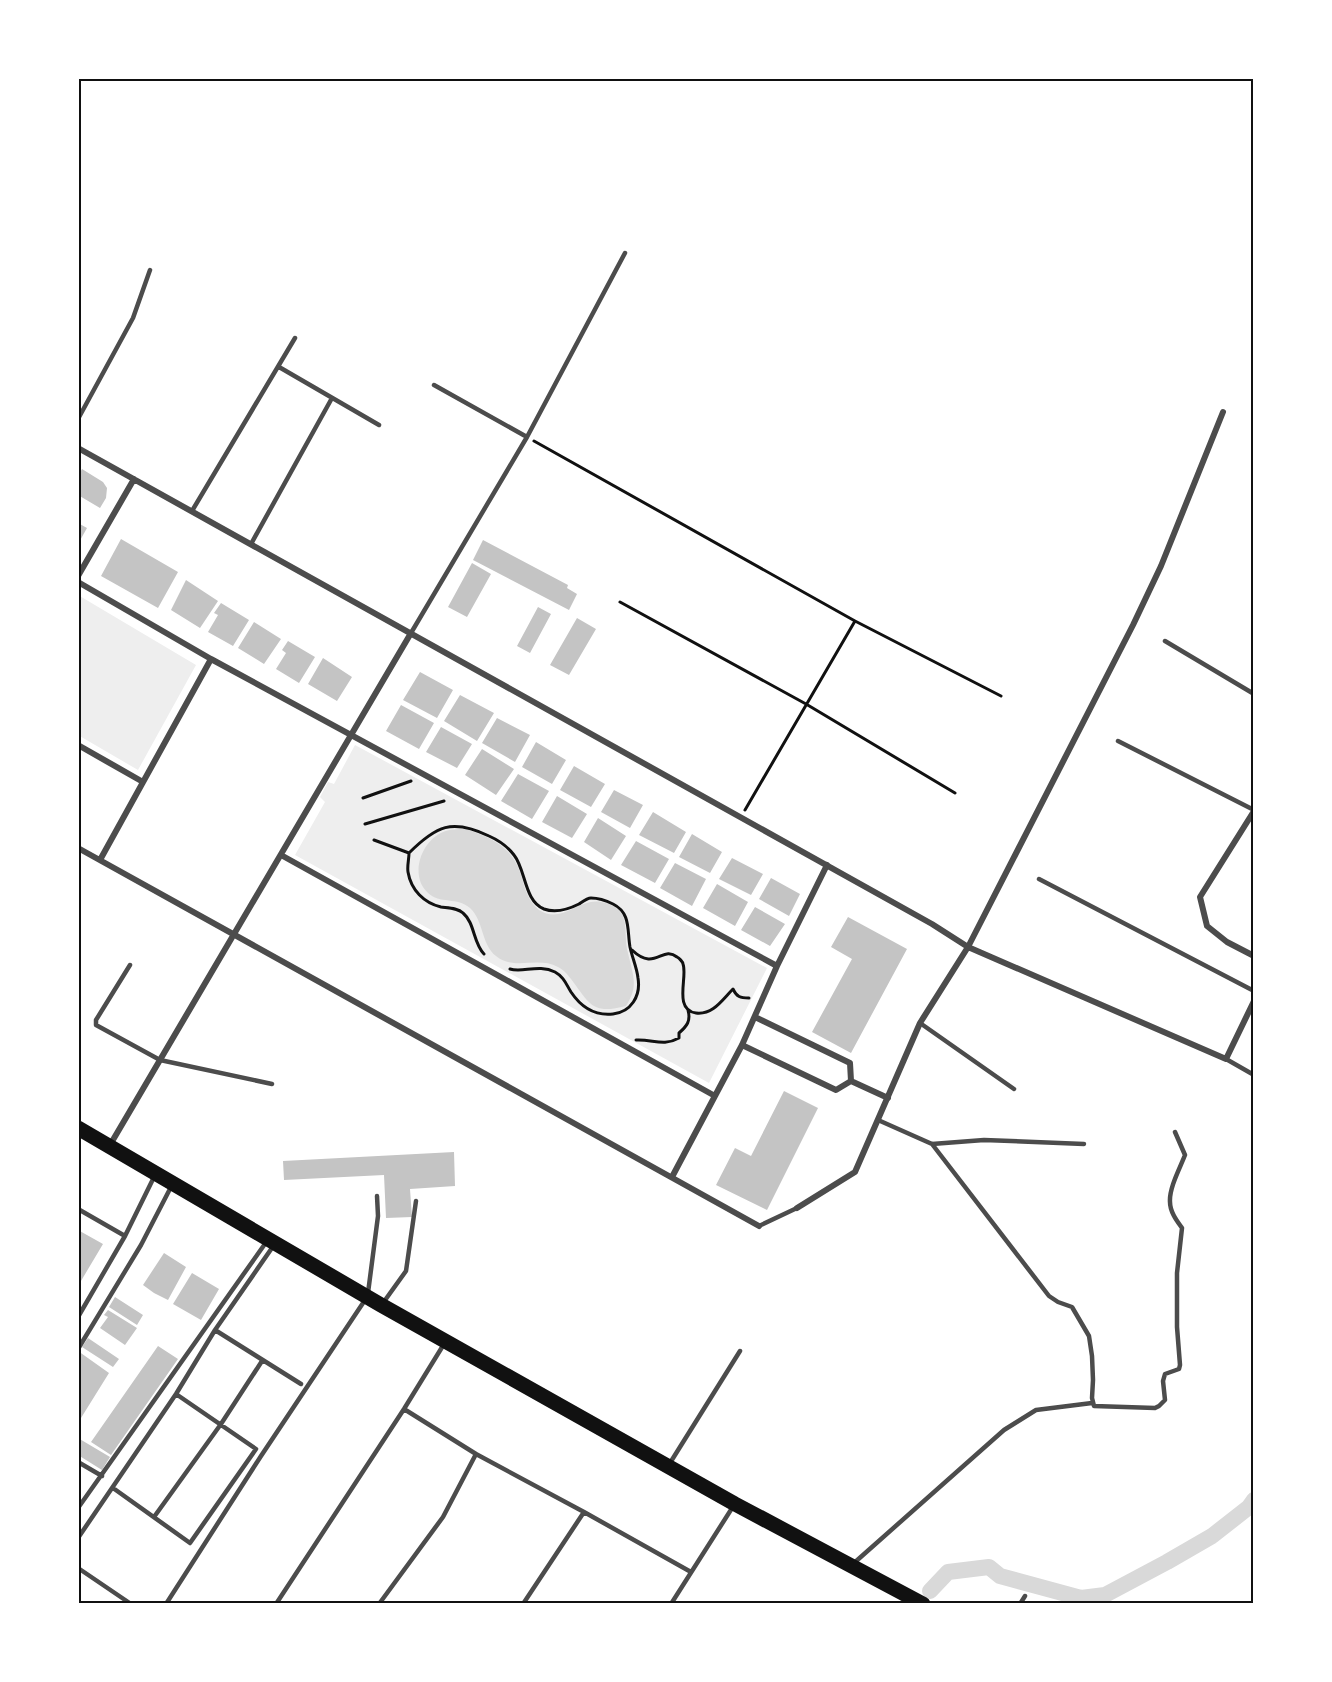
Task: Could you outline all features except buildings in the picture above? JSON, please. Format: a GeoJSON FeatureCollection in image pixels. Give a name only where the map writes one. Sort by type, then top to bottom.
{"type":"FeatureCollection","features":[{"type":"Feature","properties":{"kind":"main road"},"geometry":{"type":"LineString","coordinates":[[78,1128],[381,1305],[735,1504],[923,1604]]}},
{"type":"Feature","properties":{"kind":"street"},"geometry":{"type":"LineString","coordinates":[[798,1208],[855,1172],[920,1023],[968,947],[1161,566],[1223,412]]}},
{"type":"Feature","properties":{"kind":"street"},"geometry":{"type":"LineString","coordinates":[[78,448],[827,865],[968,947],[1226,1059],[1254,1001]]}},
{"type":"Feature","properties":{"kind":"street"},"geometry":{"type":"LineString","coordinates":[[78,576],[134,479]]}},
{"type":"Feature","properties":{"kind":"street"},"geometry":{"type":"LineString","coordinates":[[78,582],[351,736],[777,966]]}},
{"type":"Feature","properties":{"kind":"street"},"geometry":{"type":"LineString","coordinates":[[110,1146],[411,633]]}},
{"type":"Feature","properties":{"kind":"street"},"geometry":{"type":"LineString","coordinates":[[100,860],[211,659]]}},
{"type":"Feature","properties":{"kind":"street"},"geometry":{"type":"LineString","coordinates":[[78,745],[144,782]]}},
{"type":"Feature","properties":{"kind":"street"},"geometry":{"type":"LineString","coordinates":[[1254,811],[1200,897],[1207,926],[1227,942],[1254,956]]}},
{"type":"Feature","properties":{"kind":"street"},"geometry":{"type":"LineString","coordinates":[[78,848],[759,1226]]}},
{"type":"Feature","properties":{"kind":"street"},"geometry":{"type":"LineString","coordinates":[[281,855],[715,1096]]}},
{"type":"Feature","properties":{"kind":"street"},"geometry":{"type":"LineString","coordinates":[[672,1177],[742,1045],[777,966],[827,865]]}},
{"type":"Feature","properties":{"kind":"street"},"geometry":{"type":"LineString","coordinates":[[755,1017],[850,1063],[851,1081]]}},
{"type":"Feature","properties":{"kind":"street"},"geometry":{"type":"LineString","coordinates":[[742,1045],[836,1090],[851,1081]]}},
{"type":"Feature","properties":{"kind":"street"},"geometry":{"type":"LineString","coordinates":[[851,1081],[888,1098]]}},
{"type":"Feature","properties":{"kind":"lane"},"geometry":{"type":"LineString","coordinates":[[411,633],[527,437],[625,254]]}},
{"type":"Feature","properties":{"kind":"lane"},"geometry":{"type":"LineString","coordinates":[[78,419],[133,318],[150,270]]}},
{"type":"Feature","properties":{"kind":"lane"},"geometry":{"type":"LineString","coordinates":[[192,511],[295,338]]}},
{"type":"Feature","properties":{"kind":"lane"},"geometry":{"type":"LineString","coordinates":[[279,367],[379,425]]}},
{"type":"Feature","properties":{"kind":"lane"},"geometry":{"type":"LineString","coordinates":[[434,385],[527,437]]}},
{"type":"Feature","properties":{"kind":"lane"},"geometry":{"type":"LineString","coordinates":[[251,544],[332,398]]}},
{"type":"Feature","properties":{"kind":"lane"},"geometry":{"type":"LineString","coordinates":[[1165,641],[1254,694]]}},
{"type":"Feature","properties":{"kind":"lane"},"geometry":{"type":"LineString","coordinates":[[1118,741],[1254,811]]}},
{"type":"Feature","properties":{"kind":"lane"},"geometry":{"type":"LineString","coordinates":[[1039,879],[1254,991]]}},
{"type":"Feature","properties":{"kind":"lane"},"geometry":{"type":"LineString","coordinates":[[130,965],[96,1020],[96,1025],[160,1060],[272,1084]]}},
{"type":"Feature","properties":{"kind":"lane"},"geometry":{"type":"LineString","coordinates":[[920,1023],[1014,1089]]}},
{"type":"Feature","properties":{"kind":"lane"},"geometry":{"type":"LineString","coordinates":[[1226,1059],[1254,1075]]}},
{"type":"Feature","properties":{"kind":"lane"},"geometry":{"type":"LineString","coordinates":[[878,1120],[932,1144],[984,1140],[1084,1144]]}},
{"type":"Feature","properties":{"kind":"lane"},"geometry":{"type":"LineString","coordinates":[[852,1565],[1004,1430],[1036,1410],[1092,1403],[1094,1406],[1139,1408],[1159,1406],[1165,1400],[1163,1381],[1165,1374],[1179,1369],[1177,1273],[1182,1228],[1175,1218],[1170,1202],[1173,1184],[1185,1155],[1175,1132]]}},
{"type":"Feature","properties":{"kind":"lane"},"geometry":{"type":"LineString","coordinates":[[932,1144],[1049,1296],[1072,1307],[1089,1336],[1092,1356],[1092,1403]]}},
{"type":"Feature","properties":{"kind":"lane"},"geometry":{"type":"LineString","coordinates":[[78,1317],[125,1236],[156,1173]]}},
{"type":"Feature","properties":{"kind":"lane"},"geometry":{"type":"LineString","coordinates":[[78,1349],[141,1245],[173,1182]]}},
{"type":"Feature","properties":{"kind":"lane"},"geometry":{"type":"LineString","coordinates":[[166,1604],[368,1296],[378,1216],[377,1196]]}},
{"type":"Feature","properties":{"kind":"lane"},"geometry":{"type":"LineString","coordinates":[[381,1305],[406,1271],[416,1201]]}},
{"type":"Feature","properties":{"kind":"lane"},"geometry":{"type":"LineString","coordinates":[[759,1226],[798,1208]]}},
{"type":"Feature","properties":{"kind":"lane"},"geometry":{"type":"LineString","coordinates":[[78,1209],[125,1236]]}},
{"type":"Feature","properties":{"kind":"lane"},"geometry":{"type":"LineString","coordinates":[[78,1538],[176,1394],[272,1241]]}},
{"type":"Feature","properties":{"kind":"lane"},"geometry":{"type":"LineString","coordinates":[[78,1508],[272,1241]]}},
{"type":"Feature","properties":{"kind":"lane"},"geometry":{"type":"LineString","coordinates":[[215,1330],[301,1384]]}},
{"type":"Feature","properties":{"kind":"lane"},"geometry":{"type":"LineString","coordinates":[[276,1604],[446,1341]]}},
{"type":"Feature","properties":{"kind":"lane"},"geometry":{"type":"LineString","coordinates":[[668,1465],[740,1351]]}},
{"type":"Feature","properties":{"kind":"lane"},"geometry":{"type":"LineString","coordinates":[[154,1517],[221,1424],[262,1361]]}},
{"type":"Feature","properties":{"kind":"lane"},"geometry":{"type":"LineString","coordinates":[[113,1488],[190,1543],[256,1449],[176,1394]]}},
{"type":"Feature","properties":{"kind":"lane"},"geometry":{"type":"LineString","coordinates":[[404,1409],[476,1454],[691,1572]]}},
{"type":"Feature","properties":{"kind":"lane"},"geometry":{"type":"LineString","coordinates":[[379,1604],[443,1517],[476,1454]]}},
{"type":"Feature","properties":{"kind":"lane"},"geometry":{"type":"LineString","coordinates":[[78,1462],[102,1476]]}},
{"type":"Feature","properties":{"kind":"lane"},"geometry":{"type":"LineString","coordinates":[[671,1604],[735,1504]]}},
{"type":"Feature","properties":{"kind":"lane"},"geometry":{"type":"LineString","coordinates":[[523,1604],[584,1512]]}},
{"type":"Feature","properties":{"kind":"lane"},"geometry":{"type":"LineString","coordinates":[[78,1568],[131,1604]]}},
{"type":"Feature","properties":{"kind":"lane"},"geometry":{"type":"LineString","coordinates":[[1020,1604],[1025,1596]]}},
{"type":"Feature","properties":{"kind":"path"},"geometry":{"type":"LineString","coordinates":[[527,437],[855,621],[1001,696]]}},
{"type":"Feature","properties":{"kind":"path"},"geometry":{"type":"LineString","coordinates":[[620,602],[806,704],[955,793]]}},
{"type":"Feature","properties":{"kind":"path"},"geometry":{"type":"LineString","coordinates":[[741,817],[855,621]]}},
{"type":"Feature","properties":{"kind":"path"},"geometry":{"type":"LineString","coordinates":[[363,798],[411,781]]}},
{"type":"Feature","properties":{"kind":"path"},"geometry":{"type":"LineString","coordinates":[[365,824],[444,801]]}},
{"type":"Feature","properties":{"kind":"path"},"geometry":{"type":"LineString","coordinates":[[487,958],[478,948],[471,926],[463,912],[425,900],[415,891],[408,873],[409,853],[435,831],[450,826],[462,826],[477,830],[497,840],[514,855],[525,879],[529,896],[543,909],[561,911],[590,898],[602,900],[620,909],[628,922],[630,949],[639,980],[636,997],[631,1007],[612,1014],[597,1014],[585,1009],[563,978],[554,971],[542,968],[515,970],[505,967]]}},
{"type":"Feature","properties":{"kind":"path"},"geometry":{"type":"LineString","coordinates":[[374,840],[409,853]]}},
{"type":"Feature","properties":{"kind":"path"},"geometry":{"type":"LineString","coordinates":[[630,949],[640,957],[650,960],[672,954],[679,958],[684,964],[682,988],[690,1018],[687,1026],[679,1033],[679,1038],[673,1042],[662,1044],[637,1039],[630,1044]]}},
{"type":"Feature","properties":{"kind":"path"},"geometry":{"type":"LineString","coordinates":[[688,1010],[705,1013],[717,1007],[733,989],[741,998],[749,998]]}},
{"type":"Feature","properties":{"kind":"shaded area"},"geometry":{"type":"Polygon","coordinates":[[[78,595],[196,665],[138,770],[78,735],[78,595]]]}},
{"type":"Feature","properties":{"kind":"shaded area"},"geometry":{"type":"Polygon","coordinates":[[[355,745],[767,968],[709,1083],[295,855],[325,802],[320,797],[328,782],[334,784],[355,745]]]}},
{"type":"Feature","properties":{"kind":"shaded area"},"geometry":{"type":"Polygon","coordinates":[[[466,829],[494,841],[508,852],[518,867],[530,900],[539,910],[555,915],[585,904],[601,902],[618,910],[625,922],[626,945],[634,980],[626,1006],[606,1009],[593,1005],[565,972],[550,964],[510,963],[503,960],[491,951],[478,919],[470,908],[428,893],[419,878],[420,860],[424,851],[435,837],[443,832],[466,829]]]}},
{"type":"Feature","properties":{"kind":"waterway"},"geometry":{"type":"LineString","coordinates":[[930,1591],[948,1572],[989,1567],[1000,1576],[1081,1598],[1105,1595],[1212,1536],[1249,1507],[1254,1500]]}}]}
